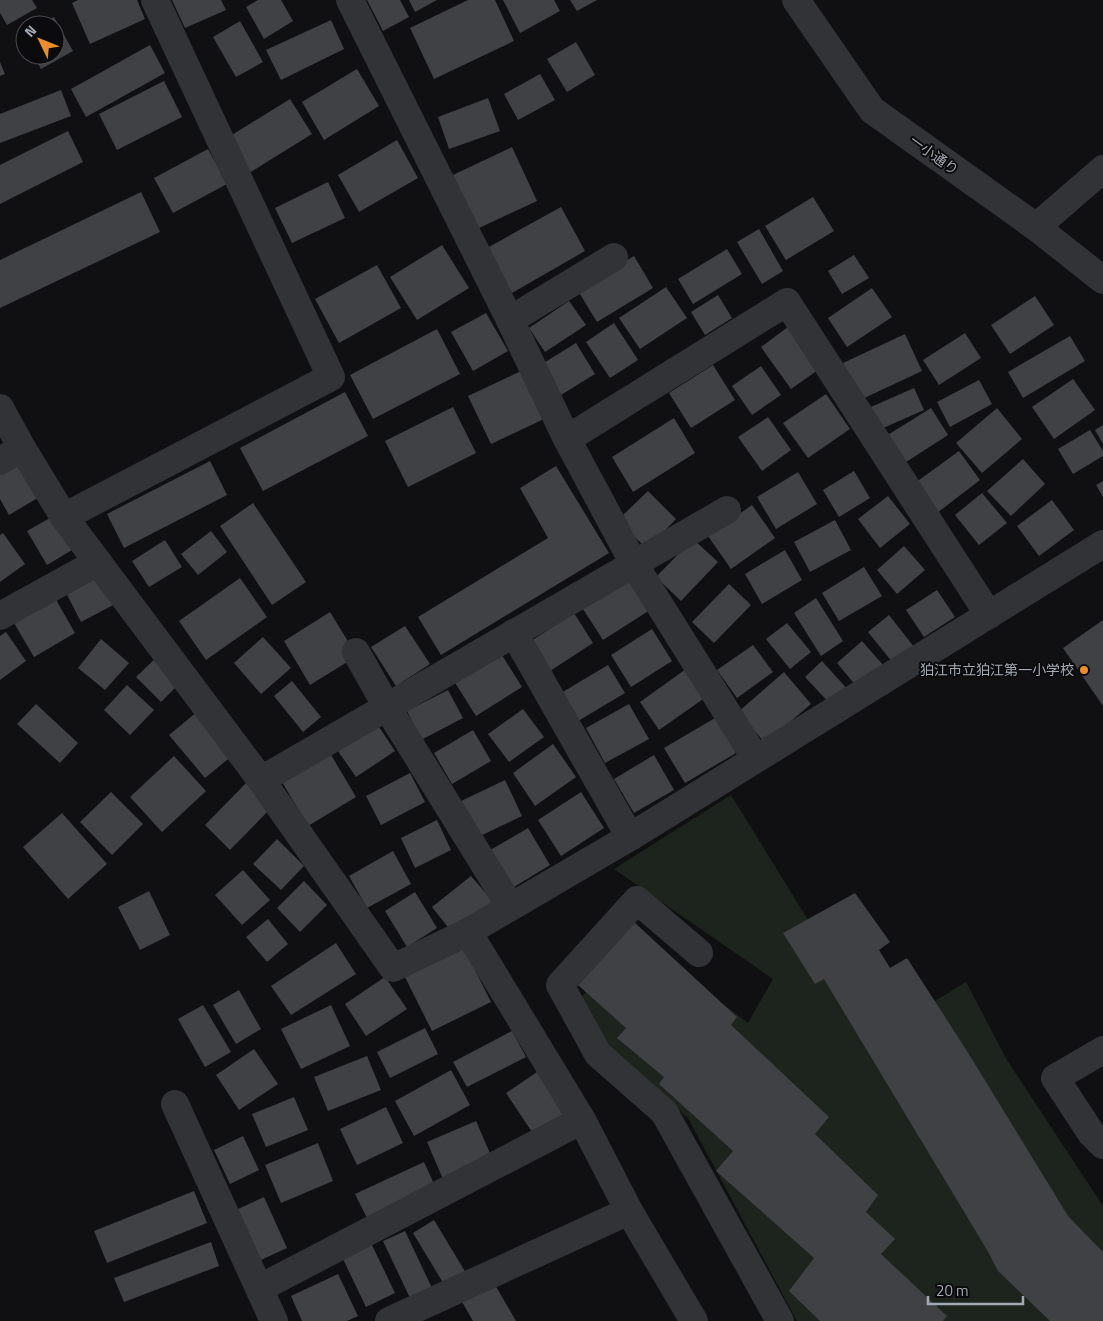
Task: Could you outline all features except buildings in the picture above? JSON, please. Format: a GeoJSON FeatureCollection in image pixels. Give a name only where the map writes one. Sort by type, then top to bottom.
{"type":"FeatureCollection","features":[{"type":"Feature","properties":{"kind":"street"},"geometry":{"type":"LineString","coordinates":[[64,517],[331,377],[155,0]]}},
{"type":"Feature","properties":{"kind":"street"},"geometry":{"type":"LineString","coordinates":[[350,0],[510,320],[567,439],[634,564],[756,759]]}},
{"type":"Feature","properties":{"kind":"street","name":"一小通り"},"geometry":{"type":"LineString","coordinates":[[796,0],[872,110],[1036,227],[1103,280]]}},
{"type":"Feature","properties":{"kind":"street"},"geometry":{"type":"LineString","coordinates":[[1036,227],[1103,169]]}},
{"type":"Feature","properties":{"kind":"street"},"geometry":{"type":"LineString","coordinates":[[510,320],[614,257]]}},
{"type":"Feature","properties":{"kind":"street"},"geometry":{"type":"LineString","coordinates":[[567,439],[787,302],[989,615]]}},
{"type":"Feature","properties":{"kind":"street"},"geometry":{"type":"LineString","coordinates":[[0,408],[11,454],[64,517],[261,780],[393,968],[468,932],[630,837],[1103,544]]}},
{"type":"Feature","properties":{"kind":"street"},"geometry":{"type":"LineString","coordinates":[[261,780],[727,510]]}},
{"type":"Feature","properties":{"kind":"street"},"geometry":{"type":"LineString","coordinates":[[0,616],[98,562]]}},
{"type":"Feature","properties":{"kind":"street"},"geometry":{"type":"LineString","coordinates":[[514,634],[630,837]]}},
{"type":"Feature","properties":{"kind":"street"},"geometry":{"type":"LineString","coordinates":[[356,652],[510,906]]}},
{"type":"Feature","properties":{"kind":"street"},"geometry":{"type":"LineString","coordinates":[[699,954],[637,900],[560,985],[598,1054],[664,1112],[780,1321]]}},
{"type":"Feature","properties":{"kind":"street"},"geometry":{"type":"LineString","coordinates":[[468,932],[582,1120],[629,1211],[694,1321]]}},
{"type":"Feature","properties":{"kind":"street"},"geometry":{"type":"LineString","coordinates":[[1103,1050],[1055,1078],[1091,1133],[1103,1145]]}},
{"type":"Feature","properties":{"kind":"street"},"geometry":{"type":"LineString","coordinates":[[175,1104],[274,1321]]}},
{"type":"Feature","properties":{"kind":"street"},"geometry":{"type":"LineString","coordinates":[[260,1288],[582,1120]]}},
{"type":"Feature","properties":{"kind":"street"},"geometry":{"type":"LineString","coordinates":[[389,1321],[629,1211]]}},
{"type":"Feature","properties":{"kind":"shaded area"},"geometry":{"type":"Polygon","coordinates":[[[731,795],[879,1035],[966,982],[1007,1060],[1103,1206],[1103,1321],[797,1321],[688,1118],[608,1046],[579,999],[639,940],[748,1023],[773,979],[614,869],[731,795]]]}},
{"type":"Feature","properties":{"kind":"place","name":"狛江市立狛江第一小学校"},"geometry":{"type":"Point","coordinates":[1084,670]}}]}
